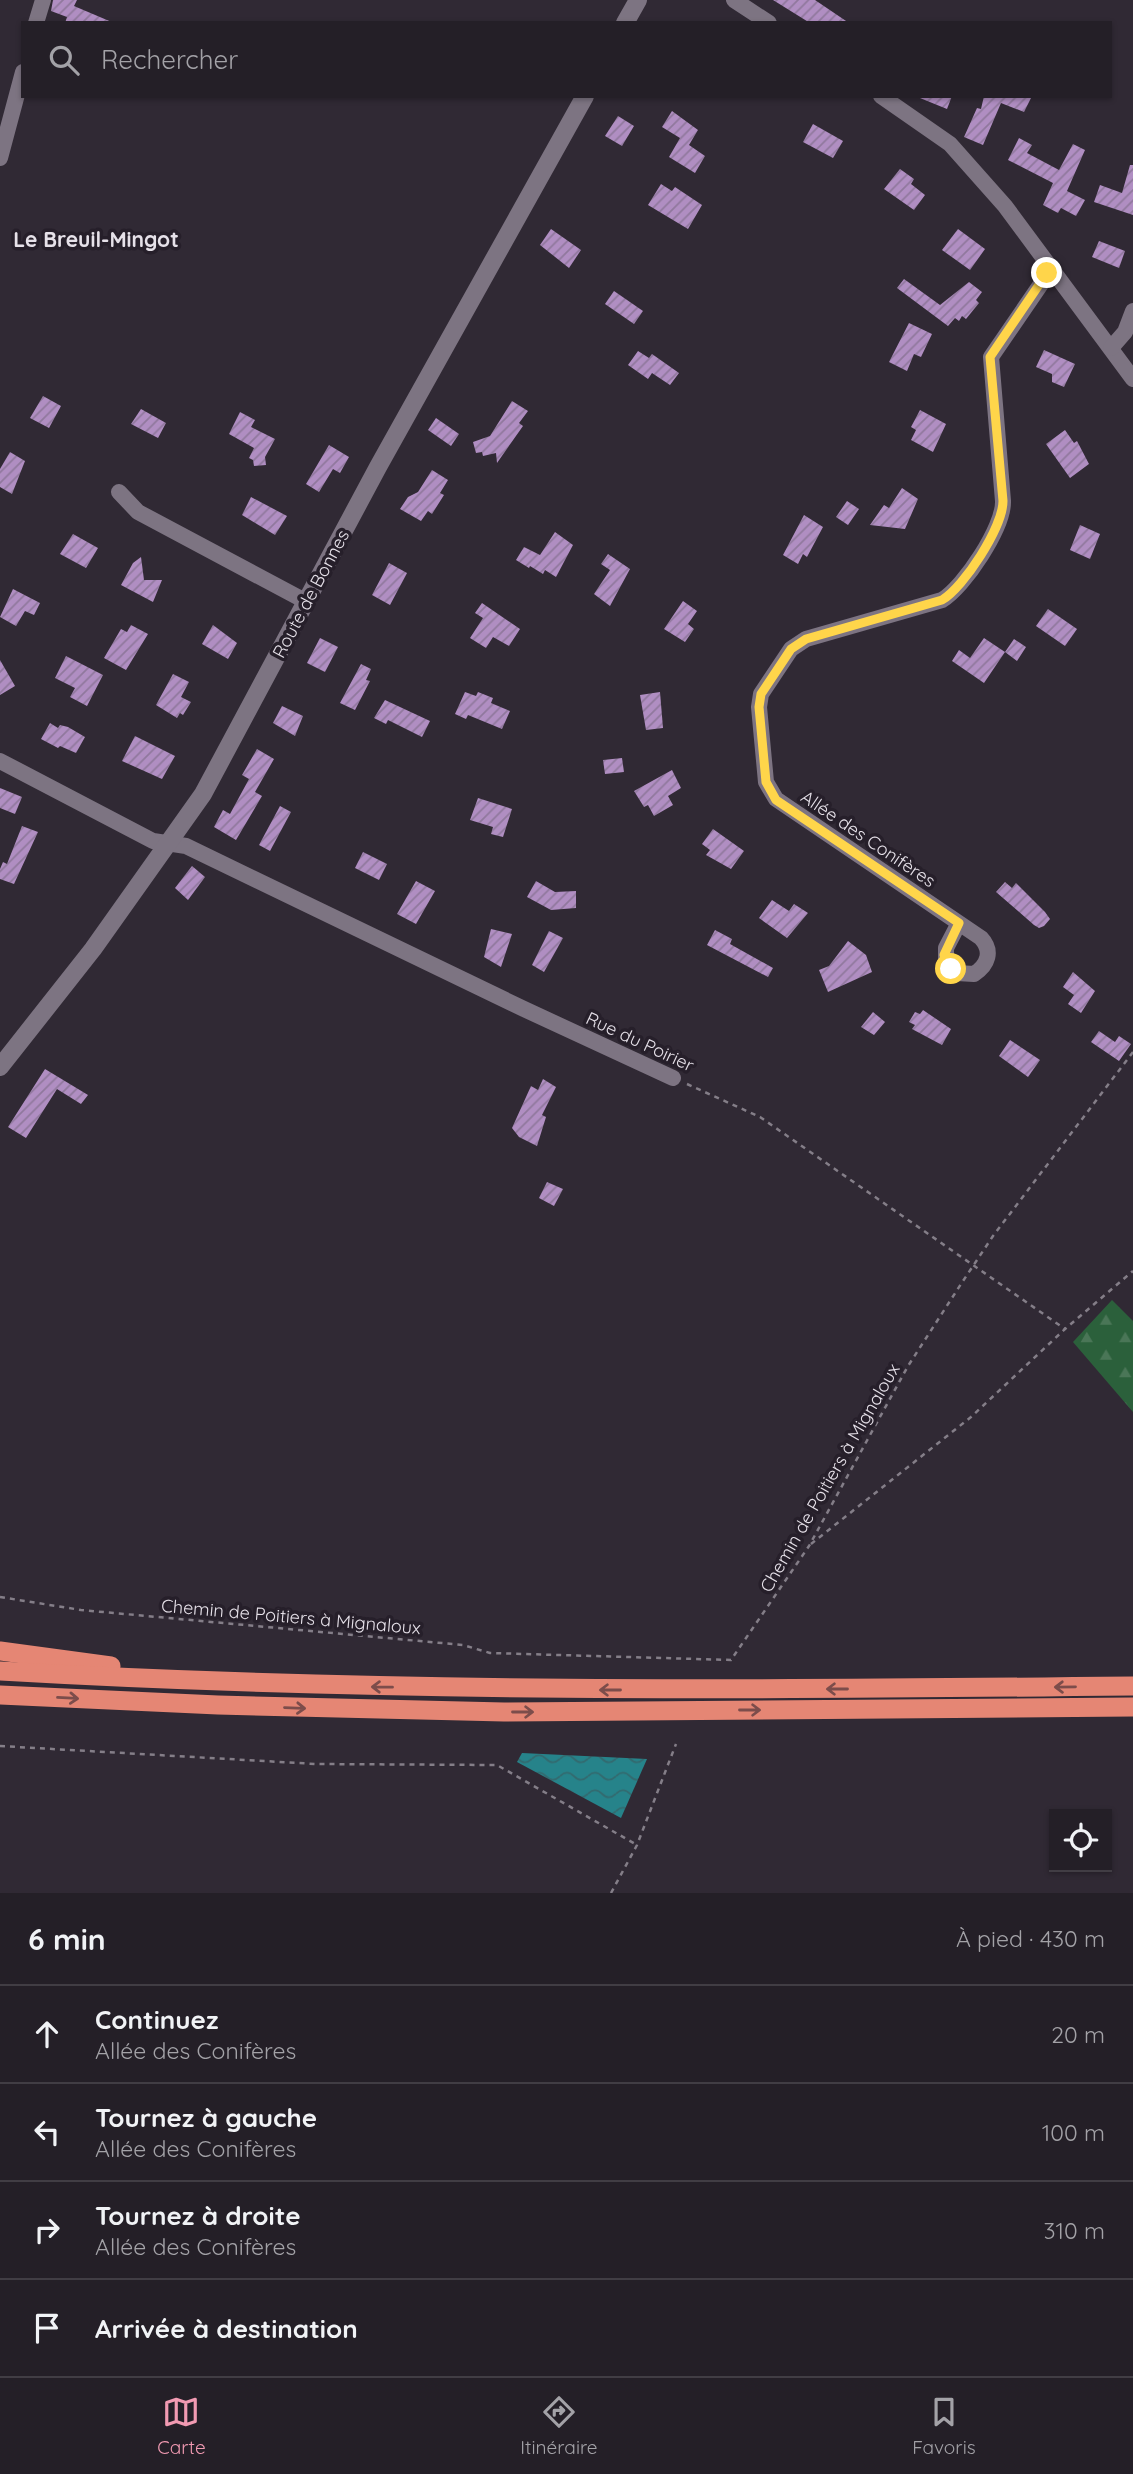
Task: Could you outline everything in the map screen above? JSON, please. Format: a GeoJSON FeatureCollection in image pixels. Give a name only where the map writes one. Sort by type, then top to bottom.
{"type":"FeatureCollection","features":[{"type":"Feature","properties":{"kind":"highway"},"geometry":{"type":"LineString","coordinates":[[0,1651],[125,1668],[144,1680]]}},
{"type":"Feature","properties":{"kind":"highway"},"geometry":{"type":"LineString","coordinates":[[0,1671],[144,1680],[503,1690],[1133,1686]]}},
{"type":"Feature","properties":{"kind":"highway"},"geometry":{"type":"LineString","coordinates":[[0,1695],[218,1705],[504,1712],[1133,1707]]}},
{"type":"Feature","properties":{"kind":"street"},"geometry":{"type":"LineString","coordinates":[[37,21],[43,0]]}},
{"type":"Feature","properties":{"kind":"street"},"geometry":{"type":"LineString","coordinates":[[626,21],[638,0]]}},
{"type":"Feature","properties":{"kind":"street"},"geometry":{"type":"LineString","coordinates":[[734,0],[766,21]]}},
{"type":"Feature","properties":{"kind":"street"},"geometry":{"type":"LineString","coordinates":[[0,158],[21,79]]}},
{"type":"Feature","properties":{"kind":"street","name":"Route de Bonnes"},"geometry":{"type":"LineString","coordinates":[[0,1067],[93,949],[204,794],[583,98]]}},
{"type":"Feature","properties":{"kind":"street"},"geometry":{"type":"LineString","coordinates":[[884,98],[950,144],[1005,206],[1133,379]]}},
{"type":"Feature","properties":{"kind":"street","name":"Allée des Conifères"},"geometry":{"type":"LineString","coordinates":[[959,923],[776,800],[766,782],[759,707],[766,686],[797,644],[942,600],[957,588],[1001,520],[1003,510],[990,357],[1052,268]]}},
{"type":"Feature","properties":{"kind":"street"},"geometry":{"type":"LineString","coordinates":[[1111,348],[1125,332],[1133,311]]}},
{"type":"Feature","properties":{"kind":"street"},"geometry":{"type":"LineString","coordinates":[[119,492],[138,512],[307,602]]}},
{"type":"Feature","properties":{"kind":"street","name":"Rue du Poirier"},"geometry":{"type":"LineString","coordinates":[[0,761],[153,841],[186,846],[673,1078]]}},
{"type":"Feature","properties":{"kind":"path","name":"Chemin de Poitiers à Mignaloux"},"geometry":{"type":"LineString","coordinates":[[0,1597],[81,1610],[463,1645],[490,1653],[731,1660],[809,1546],[908,1366],[975,1264],[1133,1052]]}},
{"type":"Feature","properties":{"kind":"path","name":"Rue du Poirier"},"geometry":{"type":"LineString","coordinates":[[673,1078],[760,1117],[1065,1329]]}},
{"type":"Feature","properties":{"kind":"path"},"geometry":{"type":"LineString","coordinates":[[809,1546],[971,1417],[1065,1329],[1133,1271]]}},
{"type":"Feature","properties":{"kind":"path"},"geometry":{"type":"LineString","coordinates":[[611,1893],[636,1845],[676,1744]]}},
{"type":"Feature","properties":{"kind":"path"},"geometry":{"type":"LineString","coordinates":[[0,1746],[316,1764],[496,1765],[636,1845]]}},
{"type":"Feature","properties":{"kind":"green space"},"geometry":{"type":"Polygon","coordinates":[[[1112,1300],[1133,1321],[1133,1412],[1073,1342],[1112,1300]]]}},
{"type":"Feature","properties":{"kind":"water"},"geometry":{"type":"Polygon","coordinates":[[[522,1753],[647,1759],[621,1818],[517,1762],[522,1753]]]}},
{"type":"Feature","properties":{"kind":"building"},"geometry":{"type":"Polygon","coordinates":[[[53,0],[77,0],[74,6],[109,21],[66,21],[67,17],[51,11],[53,0]]]}},
{"type":"Feature","properties":{"kind":"building"},"geometry":{"type":"Polygon","coordinates":[[[773,0],[815,0],[846,21],[807,21],[773,0]]]}},
{"type":"Feature","properties":{"kind":"building"},"geometry":{"type":"Polygon","coordinates":[[[920,98],[951,98],[947,109],[920,98]]]}},
{"type":"Feature","properties":{"kind":"building"},"geometry":{"type":"Polygon","coordinates":[[[984,98],[1031,98],[1024,112],[1001,103],[983,145],[964,137],[977,108],[981,109],[984,98]]]}},
{"type":"Feature","properties":{"kind":"building"},"geometry":{"type":"Polygon","coordinates":[[[672,111],[698,130],[689,145],[705,156],[695,173],[669,157],[680,138],[662,127],[672,111]]]}},
{"type":"Feature","properties":{"kind":"building"},"geometry":{"type":"Polygon","coordinates":[[[618,116],[634,126],[622,146],[605,136],[618,116]]]}},
{"type":"Feature","properties":{"kind":"building"},"geometry":{"type":"Polygon","coordinates":[[[813,124],[843,141],[833,158],[803,142],[813,124]]]}},
{"type":"Feature","properties":{"kind":"building"},"geometry":{"type":"Polygon","coordinates":[[[1019,138],[1032,145],[1027,153],[1059,170],[1073,144],[1085,150],[1067,191],[1085,200],[1076,216],[1061,208],[1058,213],[1043,205],[1053,183],[1008,160],[1019,138]]]}},
{"type":"Feature","properties":{"kind":"building"},"geometry":{"type":"Polygon","coordinates":[[[1130,165],[1133,165],[1133,215],[1094,202],[1100,185],[1122,193],[1130,165]]]}},
{"type":"Feature","properties":{"kind":"building"},"geometry":{"type":"Polygon","coordinates":[[[900,169],[914,179],[911,184],[925,195],[914,210],[884,189],[900,169]]]}},
{"type":"Feature","properties":{"kind":"building"},"geometry":{"type":"Polygon","coordinates":[[[661,184],[672,191],[675,187],[702,205],[688,229],[648,205],[661,184]]]}},
{"type":"Feature","properties":{"kind":"building"},"geometry":{"type":"Polygon","coordinates":[[[551,229],[581,250],[569,268],[540,245],[551,229]]]}},
{"type":"Feature","properties":{"kind":"building"},"geometry":{"type":"Polygon","coordinates":[[[958,229],[985,249],[970,270],[942,250],[958,229]]]}},
{"type":"Feature","properties":{"kind":"building"},"geometry":{"type":"Polygon","coordinates":[[[1099,241],[1125,251],[1119,268],[1092,257],[1099,241]]]}},
{"type":"Feature","properties":{"kind":"building"},"geometry":{"type":"Polygon","coordinates":[[[904,279],[940,305],[969,282],[982,292],[976,300],[979,303],[966,319],[962,316],[959,321],[955,318],[948,326],[897,288],[904,279]]]}},
{"type":"Feature","properties":{"kind":"building"},"geometry":{"type":"Polygon","coordinates":[[[614,291],[643,311],[634,324],[605,304],[614,291]]]}},
{"type":"Feature","properties":{"kind":"building"},"geometry":{"type":"Polygon","coordinates":[[[909,323],[932,334],[921,357],[914,354],[907,371],[889,362],[909,323]]]}},
{"type":"Feature","properties":{"kind":"building"},"geometry":{"type":"Polygon","coordinates":[[[1044,350],[1075,364],[1064,387],[1052,382],[1052,374],[1036,367],[1044,350]]]}},
{"type":"Feature","properties":{"kind":"building"},"geometry":{"type":"Polygon","coordinates":[[[638,351],[649,358],[652,354],[679,373],[670,385],[652,373],[648,379],[628,365],[638,351]]]}},
{"type":"Feature","properties":{"kind":"building"},"geometry":{"type":"Polygon","coordinates":[[[43,396],[61,406],[49,428],[30,418],[43,396]]]}},
{"type":"Feature","properties":{"kind":"building"},"geometry":{"type":"Polygon","coordinates":[[[512,401],[528,411],[519,423],[523,426],[497,463],[496,453],[483,456],[482,452],[476,453],[473,442],[490,436],[512,401]]]}},
{"type":"Feature","properties":{"kind":"building"},"geometry":{"type":"Polygon","coordinates":[[[141,409],[166,423],[158,438],[131,424],[141,409]]]}},
{"type":"Feature","properties":{"kind":"building"},"geometry":{"type":"Polygon","coordinates":[[[920,410],[946,424],[933,452],[911,440],[916,430],[911,427],[920,410]]]}},
{"type":"Feature","properties":{"kind":"building"},"geometry":{"type":"Polygon","coordinates":[[[240,412],[255,420],[251,427],[275,439],[265,457],[266,465],[254,466],[253,460],[249,458],[254,448],[229,434],[240,412]]]}},
{"type":"Feature","properties":{"kind":"building"},"geometry":{"type":"Polygon","coordinates":[[[436,418],[459,434],[451,446],[428,430],[436,418]]]}},
{"type":"Feature","properties":{"kind":"building"},"geometry":{"type":"Polygon","coordinates":[[[1065,430],[1074,443],[1077,441],[1089,464],[1070,478],[1046,444],[1065,430]]]}},
{"type":"Feature","properties":{"kind":"building"},"geometry":{"type":"Polygon","coordinates":[[[329,445],[349,457],[340,473],[333,469],[319,492],[306,484],[329,445]]]}},
{"type":"Feature","properties":{"kind":"building"},"geometry":{"type":"Polygon","coordinates":[[[10,452],[25,461],[12,494],[0,487],[0,469],[10,452]]]}},
{"type":"Feature","properties":{"kind":"building"},"geometry":{"type":"Polygon","coordinates":[[[432,470],[448,480],[440,493],[444,495],[432,514],[428,511],[421,521],[400,509],[408,497],[418,492],[432,470]]]}},
{"type":"Feature","properties":{"kind":"building"},"geometry":{"type":"Polygon","coordinates":[[[902,488],[918,499],[905,529],[870,525],[884,505],[889,508],[902,488]]]}},
{"type":"Feature","properties":{"kind":"building"},"geometry":{"type":"Polygon","coordinates":[[[251,497],[287,516],[275,535],[242,515],[251,497]]]}},
{"type":"Feature","properties":{"kind":"building"},"geometry":{"type":"Polygon","coordinates":[[[847,501],[859,509],[848,525],[836,517],[847,501]]]}},
{"type":"Feature","properties":{"kind":"building"},"geometry":{"type":"Polygon","coordinates":[[[804,515],[823,527],[807,557],[803,554],[798,564],[783,555],[804,515]]]}},
{"type":"Feature","properties":{"kind":"building"},"geometry":{"type":"Polygon","coordinates":[[[1080,525],[1100,534],[1090,559],[1070,550],[1080,525]]]}},
{"type":"Feature","properties":{"kind":"building"},"geometry":{"type":"Polygon","coordinates":[[[555,532],[573,545],[556,577],[545,570],[543,574],[516,560],[524,547],[540,555],[555,532]]]}},
{"type":"Feature","properties":{"kind":"building"},"geometry":{"type":"Polygon","coordinates":[[[73,534],[98,548],[86,568],[60,554],[73,534]]]}},
{"type":"Feature","properties":{"kind":"building"},"geometry":{"type":"Polygon","coordinates":[[[608,554],[630,569],[610,606],[594,594],[610,570],[601,564],[608,554]]]}},
{"type":"Feature","properties":{"kind":"building"},"geometry":{"type":"Polygon","coordinates":[[[141,557],[144,580],[162,580],[153,602],[121,585],[133,563],[141,557]]]}},
{"type":"Feature","properties":{"kind":"building"},"geometry":{"type":"Polygon","coordinates":[[[389,563],[407,573],[390,605],[372,595],[389,563]]]}},
{"type":"Feature","properties":{"kind":"building"},"geometry":{"type":"Polygon","coordinates":[[[13,589],[40,603],[34,615],[25,611],[16,626],[0,617],[13,589]]]}},
{"type":"Feature","properties":{"kind":"building"},"geometry":{"type":"Polygon","coordinates":[[[683,601],[697,611],[688,624],[694,629],[685,642],[664,629],[683,601]]]}},
{"type":"Feature","properties":{"kind":"building"},"geometry":{"type":"Polygon","coordinates":[[[482,603],[520,629],[509,646],[493,637],[486,648],[470,638],[483,618],[475,613],[482,603]]]}},
{"type":"Feature","properties":{"kind":"building"},"geometry":{"type":"Polygon","coordinates":[[[1048,609],[1077,629],[1065,646],[1036,626],[1048,609]]]}},
{"type":"Feature","properties":{"kind":"building"},"geometry":{"type":"Polygon","coordinates":[[[131,625],[148,634],[126,670],[104,658],[121,629],[127,632],[131,625]]]}},
{"type":"Feature","properties":{"kind":"building"},"geometry":{"type":"Polygon","coordinates":[[[213,625],[237,643],[228,659],[202,644],[213,625]]]}},
{"type":"Feature","properties":{"kind":"building"},"geometry":{"type":"Polygon","coordinates":[[[320,638],[338,647],[325,672],[307,663],[320,638]]]}},
{"type":"Feature","properties":{"kind":"building"},"geometry":{"type":"Polygon","coordinates":[[[984,638],[1005,652],[984,683],[952,661],[959,650],[970,658],[984,638]]]}},
{"type":"Feature","properties":{"kind":"building"},"geometry":{"type":"Polygon","coordinates":[[[1014,639],[1026,647],[1017,661],[1005,652],[1014,639]]]}},
{"type":"Feature","properties":{"kind":"building"},"geometry":{"type":"Polygon","coordinates":[[[66,656],[103,675],[87,706],[70,697],[75,688],[55,678],[66,656]]]}},
{"type":"Feature","properties":{"kind":"building"},"geometry":{"type":"Polygon","coordinates":[[[0,660],[15,686],[0,695],[0,660]]]}},
{"type":"Feature","properties":{"kind":"building"},"geometry":{"type":"Polygon","coordinates":[[[361,664],[371,669],[366,680],[370,681],[355,710],[340,703],[361,664]]]}},
{"type":"Feature","properties":{"kind":"building"},"geometry":{"type":"Polygon","coordinates":[[[173,674],[189,682],[181,697],[191,702],[183,715],[180,713],[177,718],[156,705],[173,674]]]}},
{"type":"Feature","properties":{"kind":"building"},"geometry":{"type":"Polygon","coordinates":[[[465,692],[476,696],[478,692],[493,698],[491,703],[510,711],[502,729],[468,715],[466,719],[455,714],[465,692]]]}},
{"type":"Feature","properties":{"kind":"building"},"geometry":{"type":"Polygon","coordinates":[[[660,692],[663,728],[646,730],[640,695],[660,692]]]}},
{"type":"Feature","properties":{"kind":"building"},"geometry":{"type":"Polygon","coordinates":[[[385,700],[430,721],[422,737],[388,720],[386,724],[374,718],[385,700]]]}},
{"type":"Feature","properties":{"kind":"building"},"geometry":{"type":"Polygon","coordinates":[[[282,706],[303,716],[295,736],[273,723],[282,706]]]}},
{"type":"Feature","properties":{"kind":"building"},"geometry":{"type":"Polygon","coordinates":[[[50,723],[58,728],[60,725],[68,727],[85,737],[76,753],[41,739],[50,723]]]}},
{"type":"Feature","properties":{"kind":"building"},"geometry":{"type":"Polygon","coordinates":[[[135,736],[175,756],[162,779],[122,761],[135,736]]]}},
{"type":"Feature","properties":{"kind":"building"},"geometry":{"type":"Polygon","coordinates":[[[257,749],[274,759],[255,792],[262,796],[236,840],[214,827],[223,810],[230,814],[249,779],[242,775],[257,749]]]}},
{"type":"Feature","properties":{"kind":"building"},"geometry":{"type":"Polygon","coordinates":[[[622,758],[624,772],[605,774],[603,760],[622,758]]]}},
{"type":"Feature","properties":{"kind":"building"},"geometry":{"type":"Polygon","coordinates":[[[672,770],[681,788],[668,796],[673,805],[654,816],[648,805],[644,807],[634,791],[672,770]]]}},
{"type":"Feature","properties":{"kind":"building"},"geometry":{"type":"Polygon","coordinates":[[[0,788],[22,797],[15,814],[0,808],[0,788]]]}},
{"type":"Feature","properties":{"kind":"building"},"geometry":{"type":"Polygon","coordinates":[[[478,798],[512,809],[503,837],[491,834],[493,827],[470,820],[478,798]]]}},
{"type":"Feature","properties":{"kind":"building"},"geometry":{"type":"Polygon","coordinates":[[[280,806],[291,812],[270,851],[259,845],[280,806]]]}},
{"type":"Feature","properties":{"kind":"building"},"geometry":{"type":"Polygon","coordinates":[[[22,826],[38,832],[14,884],[0,879],[0,869],[3,862],[7,864],[22,826]]]}},
{"type":"Feature","properties":{"kind":"building"},"geometry":{"type":"Polygon","coordinates":[[[713,829],[744,851],[731,869],[706,855],[710,850],[702,844],[713,829]]]}},
{"type":"Feature","properties":{"kind":"building"},"geometry":{"type":"Polygon","coordinates":[[[363,852],[387,864],[379,880],[355,868],[363,852]]]}},
{"type":"Feature","properties":{"kind":"building"},"geometry":{"type":"Polygon","coordinates":[[[192,866],[205,877],[188,900],[175,888],[192,866]]]}},
{"type":"Feature","properties":{"kind":"building"},"geometry":{"type":"Polygon","coordinates":[[[416,881],[435,891],[416,924],[397,914],[416,881]]]}},
{"type":"Feature","properties":{"kind":"building"},"geometry":{"type":"Polygon","coordinates":[[[536,881],[555,892],[576,891],[576,908],[551,910],[527,897],[536,881]]]}},
{"type":"Feature","properties":{"kind":"building"},"geometry":{"type":"Polygon","coordinates":[[[1005,882],[1012,888],[1016,883],[1045,912],[1050,919],[1044,926],[1039,928],[1034,925],[996,892],[1005,882]]]}},
{"type":"Feature","properties":{"kind":"building"},"geometry":{"type":"Polygon","coordinates":[[[772,900],[789,911],[794,904],[808,913],[787,938],[759,918],[772,900]]]}},
{"type":"Feature","properties":{"kind":"building"},"geometry":{"type":"Polygon","coordinates":[[[491,929],[512,934],[501,967],[484,957],[491,929]]]}},
{"type":"Feature","properties":{"kind":"building"},"geometry":{"type":"Polygon","coordinates":[[[715,930],[732,939],[730,944],[773,968],[768,977],[707,945],[715,930]]]}},
{"type":"Feature","properties":{"kind":"building"},"geometry":{"type":"Polygon","coordinates":[[[549,931],[563,938],[544,972],[532,965],[549,931]]]}},
{"type":"Feature","properties":{"kind":"building"},"geometry":{"type":"Polygon","coordinates":[[[848,941],[866,955],[872,972],[828,992],[819,970],[829,966],[848,941]]]}},
{"type":"Feature","properties":{"kind":"building"},"geometry":{"type":"Polygon","coordinates":[[[1073,972],[1095,991],[1081,1013],[1068,1004],[1074,995],[1063,987],[1073,972]]]}},
{"type":"Feature","properties":{"kind":"building"},"geometry":{"type":"Polygon","coordinates":[[[923,1010],[951,1029],[942,1045],[912,1029],[915,1025],[909,1022],[915,1012],[920,1014],[923,1010]]]}},
{"type":"Feature","properties":{"kind":"building"},"geometry":{"type":"Polygon","coordinates":[[[873,1012],[885,1022],[874,1035],[861,1027],[873,1012]]]}},
{"type":"Feature","properties":{"kind":"building"},"geometry":{"type":"Polygon","coordinates":[[[1099,1031],[1115,1042],[1119,1036],[1131,1044],[1119,1061],[1091,1042],[1099,1031]]]}},
{"type":"Feature","properties":{"kind":"building"},"geometry":{"type":"Polygon","coordinates":[[[1010,1040],[1040,1060],[1028,1077],[999,1056],[1010,1040]]]}},
{"type":"Feature","properties":{"kind":"building"},"geometry":{"type":"Polygon","coordinates":[[[45,1069],[88,1095],[81,1104],[57,1089],[26,1138],[8,1127],[45,1069]]]}},
{"type":"Feature","properties":{"kind":"building"},"geometry":{"type":"Polygon","coordinates":[[[543,1079],[556,1087],[542,1115],[546,1117],[537,1146],[519,1137],[512,1128],[531,1086],[538,1090],[543,1079]]]}},
{"type":"Feature","properties":{"kind":"building"},"geometry":{"type":"Polygon","coordinates":[[[547,1182],[563,1189],[554,1206],[539,1198],[547,1182]]]}},
{"type":"Feature","properties":{"kind":"district","name":"Le Breuil-Mingot"},"geometry":{"type":"Point","coordinates":[96,240]}},
{"type":"Feature","properties":{"kind":"route"},"geometry":{"type":"LineString","coordinates":[[951,969],[944,955],[949,939],[959,923],[776,800],[766,782],[759,707],[761,694],[797,644],[806,639],[928,605],[951,595],[957,588],[994,532],[1003,510],[990,357],[1047,273]]}}]}
